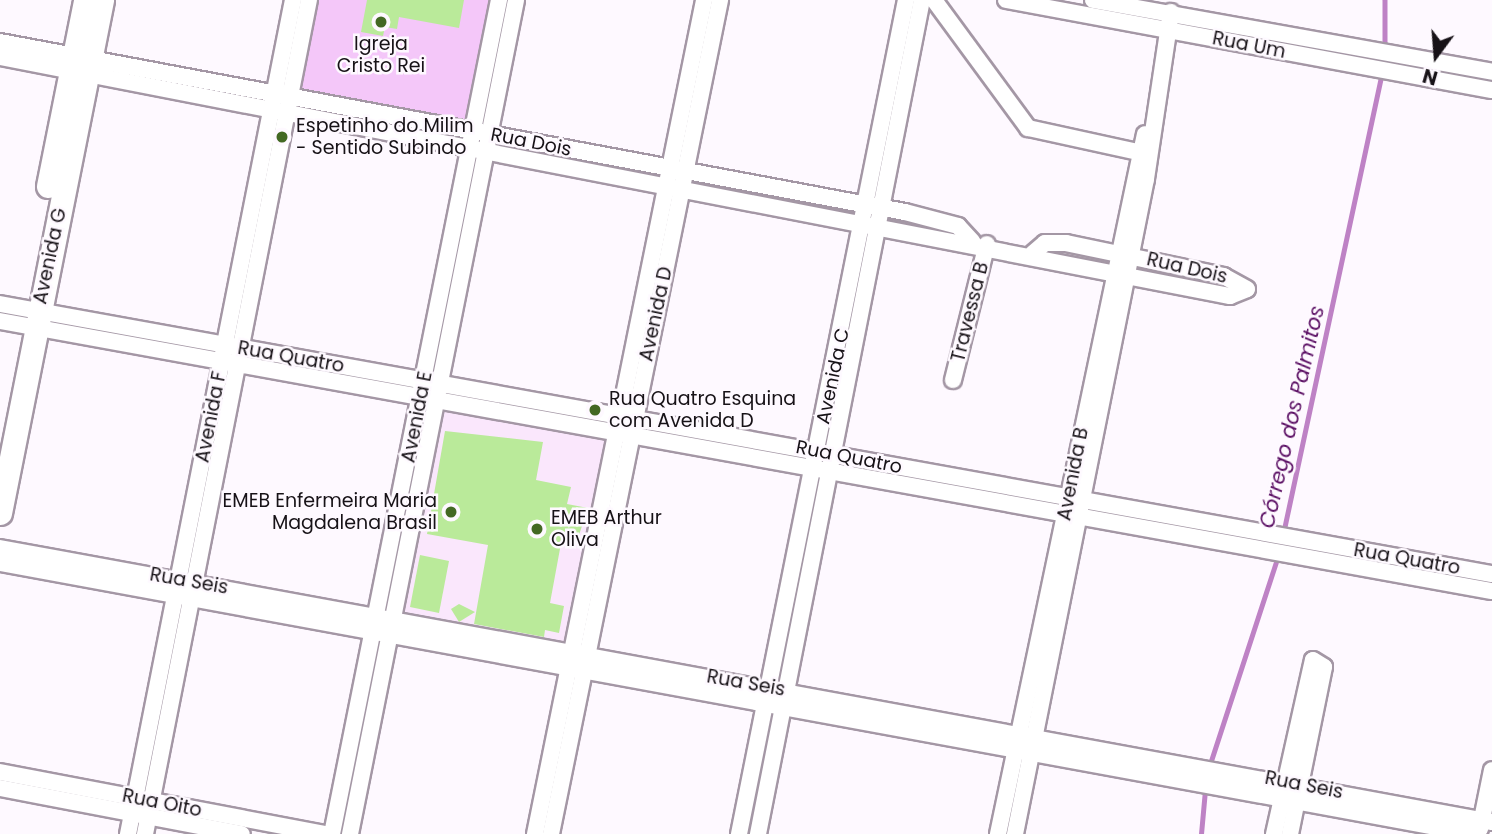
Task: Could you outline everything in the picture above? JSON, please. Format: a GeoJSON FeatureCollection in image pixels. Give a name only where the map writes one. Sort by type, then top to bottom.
{"type":"FeatureCollection","features":[{"type":"Feature","properties":{"kind":"street","name":"Avenida G"},"geometry":{"type":"LineString","coordinates":[[81,65],[85,0]]}},
{"type":"Feature","properties":{"kind":"street","name":"Avenida G"},"geometry":{"type":"LineString","coordinates":[[0,433],[81,65],[102,0]]}},
{"type":"Feature","properties":{"kind":"street","name":"Avenida F"},"geometry":{"type":"LineString","coordinates":[[281,102],[293,0]]}},
{"type":"Feature","properties":{"kind":"street","name":"Avenida F"},"geometry":{"type":"LineString","coordinates":[[128,834],[184,589],[281,102],[309,0]]}},
{"type":"Feature","properties":{"kind":"street","name":"Avenida E"},"geometry":{"type":"LineString","coordinates":[[499,0],[503,22]]}},
{"type":"Feature","properties":{"kind":"street","name":"Avenida E"},"geometry":{"type":"LineString","coordinates":[[350,834],[384,622],[503,22],[516,0]]}},
{"type":"Feature","properties":{"kind":"street","name":"Avenida D"},"geometry":{"type":"LineString","coordinates":[[551,834],[578,660],[704,0]]}},
{"type":"Feature","properties":{"kind":"street","name":"Avenida D"},"geometry":{"type":"LineString","coordinates":[[624,424],[686,178],[720,0]]}},
{"type":"Feature","properties":{"kind":"street","name":"Avenida C"},"geometry":{"type":"LineString","coordinates":[[874,214],[906,0]]}},
{"type":"Feature","properties":{"kind":"street","name":"Avenida C"},"geometry":{"type":"LineString","coordinates":[[739,834],[768,695],[806,542],[874,214],[922,0]]}},
{"type":"Feature","properties":{"kind":"street"},"geometry":{"type":"LineString","coordinates":[[934,0],[1028,128],[1144,154]]}},
{"type":"Feature","properties":{"kind":"street","name":"Rua Um"},"geometry":{"type":"LineString","coordinates":[[1006,0],[1492,90]]}},
{"type":"Feature","properties":{"kind":"street","name":"Rua Um"},"geometry":{"type":"LineString","coordinates":[[1093,0],[1492,72]]}},
{"type":"Feature","properties":{"kind":"street","name":"Avenida B"},"geometry":{"type":"LineString","coordinates":[[999,834],[1025,741],[1074,507],[1144,154],[1154,116],[1171,12]]}},
{"type":"Feature","properties":{"kind":"street","name":"Rua Dois"},"geometry":{"type":"LineString","coordinates":[[0,42],[81,65]]}},
{"type":"Feature","properties":{"kind":"street","name":"Rua Dois"},"geometry":{"type":"LineString","coordinates":[[0,57],[81,65],[874,214],[948,221],[979,243],[1032,253],[1052,242],[1230,296],[1247,289],[1224,276],[1122,262]]}},
{"type":"Feature","properties":{"kind":"street","name":"Travessa B"},"geometry":{"type":"LineString","coordinates":[[953,380],[979,243]]}},
{"type":"Feature","properties":{"kind":"street","name":"Rua Quatro"},"geometry":{"type":"LineString","coordinates":[[0,304],[24,318],[76,335],[231,354]]}},
{"type":"Feature","properties":{"kind":"street","name":"Avenida G"},"geometry":{"type":"LineString","coordinates":[[0,513],[24,318]]}},
{"type":"Feature","properties":{"kind":"street","name":"Rua Quatro"},"geometry":{"type":"LineString","coordinates":[[24,318],[78,318],[231,354],[430,390],[624,424],[824,452],[1074,507]]}},
{"type":"Feature","properties":{"kind":"street"},"geometry":{"type":"LineString","coordinates":[[76,335],[78,318]]}},
{"type":"Feature","properties":{"kind":"street","name":"Rua Quatro"},"geometry":{"type":"LineString","coordinates":[[624,424],[820,470],[1074,507],[1278,543],[1346,556],[1492,591]]}},
{"type":"Feature","properties":{"kind":"street","name":"Avenida C"},"geometry":{"type":"LineString","coordinates":[[758,834],[785,698],[806,542]]}},
{"type":"Feature","properties":{"kind":"street","name":"Rua Seis"},"geometry":{"type":"LineString","coordinates":[[0,548],[184,589]]}},
{"type":"Feature","properties":{"kind":"street","name":"Rua Quatro"},"geometry":{"type":"LineString","coordinates":[[1346,556],[1492,574]]}},
{"type":"Feature","properties":{"kind":"street","name":"Rua Seis"},"geometry":{"type":"LineString","coordinates":[[0,563],[184,589],[384,622],[578,660],[1191,771],[1482,828]]}},
{"type":"Feature","properties":{"kind":"street","name":"Avenida F"},"geometry":{"type":"LineString","coordinates":[[145,834],[184,589]]}},
{"type":"Feature","properties":{"kind":"street","name":"Avenida E"},"geometry":{"type":"LineString","coordinates":[[332,834],[384,622]]}},
{"type":"Feature","properties":{"kind":"street","name":"Avenida D"},"geometry":{"type":"LineString","coordinates":[[535,834],[578,660]]}},
{"type":"Feature","properties":{"kind":"street"},"geometry":{"type":"LineString","coordinates":[[1274,834],[1291,790],[1324,667],[1313,660],[1291,790],[1290,834]]}},
{"type":"Feature","properties":{"kind":"street","name":"Avenida B"},"geometry":{"type":"LineString","coordinates":[[1015,834],[1025,741]]}},
{"type":"Feature","properties":{"kind":"street"},"geometry":{"type":"LineString","coordinates":[[1482,828],[1492,770]]}},
{"type":"Feature","properties":{"kind":"street","name":"Rua Oito"},"geometry":{"type":"LineString","coordinates":[[0,772],[133,805]]}},
{"type":"Feature","properties":{"kind":"street","name":"Rua Oito"},"geometry":{"type":"LineString","coordinates":[[0,788],[324,834]]}},
{"type":"Feature","properties":{"kind":"street","name":"Rua Oito"},"geometry":{"type":"LineString","coordinates":[[150,808],[242,834]]}},
{"type":"Feature","properties":{"kind":"shaded area"},"geometry":{"type":"Polygon","coordinates":[[[309,0],[499,0],[473,131],[290,97],[309,0]]]}},
{"type":"Feature","properties":{"kind":"shaded area","name":"EMEB Arthur Oliva"},"geometry":{"type":"Polygon","coordinates":[[[438,402],[613,433],[568,644],[398,613],[438,402]]]}},
{"type":"Feature","properties":{"kind":"building","name":"Igreja Cristo Rei"},"geometry":{"type":"Polygon","coordinates":[[[367,0],[464,0],[459,28],[399,17],[397,29],[385,27],[383,36],[361,32],[367,0]]]}},
{"type":"Feature","properties":{"kind":"building","name":"EMEB Arthur Oliva"},"geometry":{"type":"Polygon","coordinates":[[[445,431],[543,442],[536,480],[571,487],[567,504],[588,508],[577,541],[562,538],[550,603],[564,606],[559,633],[545,630],[544,637],[474,624],[488,545],[427,534],[445,431]]]}},
{"type":"Feature","properties":{"kind":"building"},"geometry":{"type":"Polygon","coordinates":[[[420,555],[449,561],[439,613],[410,607],[420,555]]]}},
{"type":"Feature","properties":{"kind":"building"},"geometry":{"type":"Polygon","coordinates":[[[459,604],[475,612],[459,622],[451,609],[459,604]]]}},
{"type":"Feature","properties":{"kind":"waterway","name":"Córrego dos Palmitos"},"geometry":{"type":"LineString","coordinates":[[1385,0],[1385,48]]}},
{"type":"Feature","properties":{"kind":"waterway","name":"Córrego dos Palmitos"},"geometry":{"type":"LineString","coordinates":[[1283,534],[1382,74]]}},
{"type":"Feature","properties":{"kind":"waterway","name":"Córrego dos Palmitos"},"geometry":{"type":"LineString","coordinates":[[1209,767],[1278,556]]}},
{"type":"Feature","properties":{"kind":"waterway","name":"Córrego dos Palmitos"},"geometry":{"type":"LineString","coordinates":[[1201,834],[1205,790]]}},
{"type":"Feature","properties":{"kind":"place","name":"Igreja Cristo Rei"},"geometry":{"type":"Point","coordinates":[381,22]}},
{"type":"Feature","properties":{"kind":"place","name":"Espetinho do Milim - Sentido Subindo"},"geometry":{"type":"Point","coordinates":[282,137]}},
{"type":"Feature","properties":{"kind":"place","name":"Rua Quatro Esquina com Avenida D"},"geometry":{"type":"Point","coordinates":[595,410]}},
{"type":"Feature","properties":{"kind":"place","name":"EMEB Enfermeira Maria Magdalena Brasil"},"geometry":{"type":"Point","coordinates":[451,512]}},
{"type":"Feature","properties":{"kind":"place","name":"EMEB Arthur Oliva"},"geometry":{"type":"Point","coordinates":[537,529]}}]}
